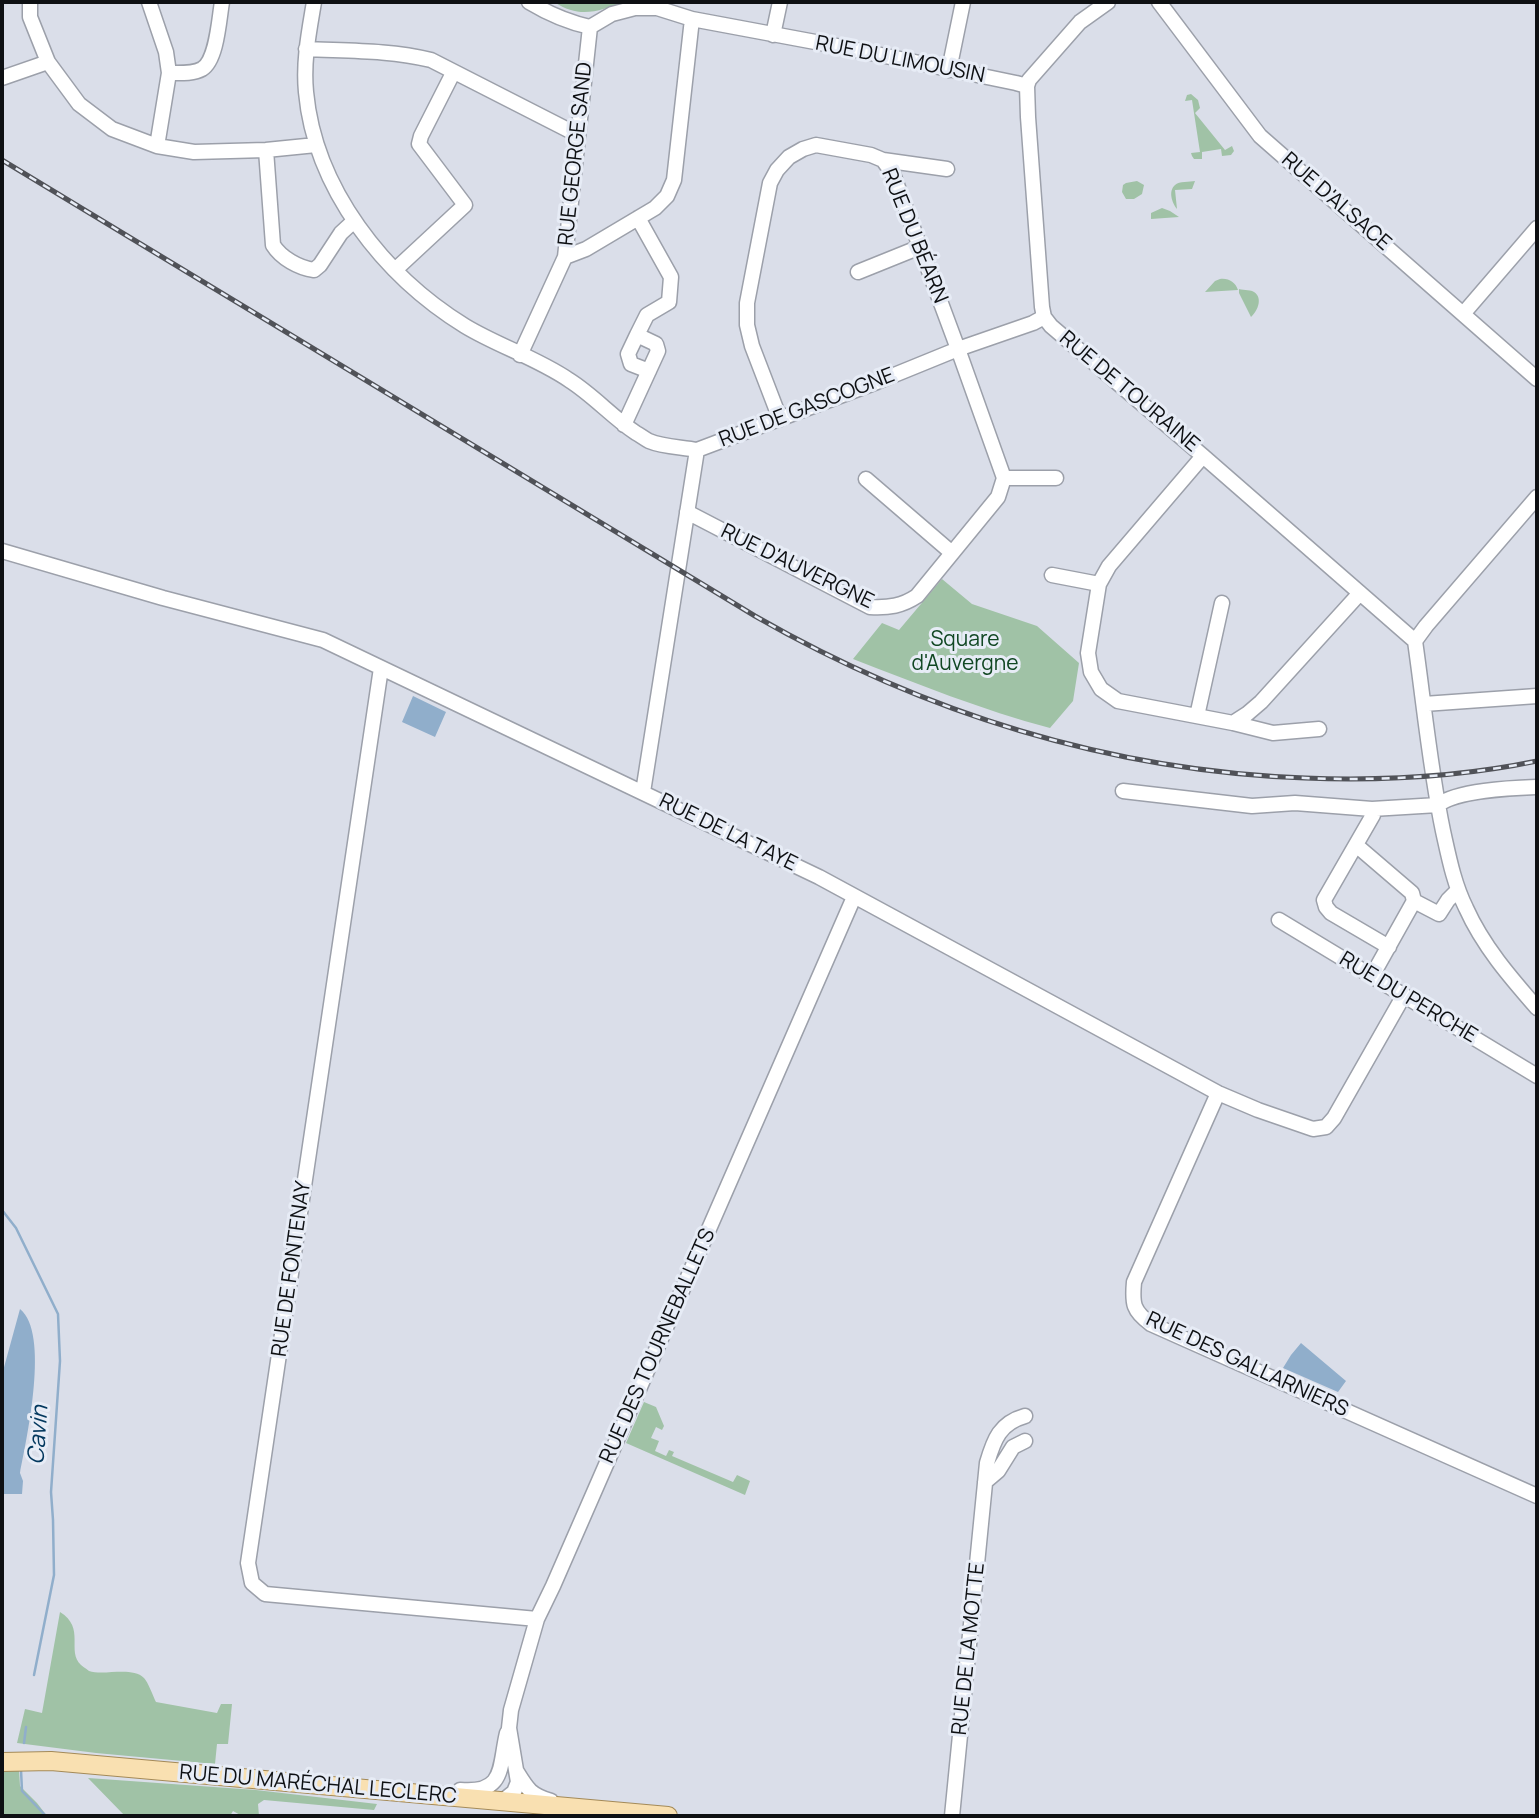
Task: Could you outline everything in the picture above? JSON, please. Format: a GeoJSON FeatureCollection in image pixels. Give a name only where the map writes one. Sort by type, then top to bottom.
{"type":"FeatureCollection","features":[{"type":"Feature","properties":{"kind":"main road","name":"RUE DU MARÉCHAL LECLERC"},"geometry":{"type":"LineString","coordinates":[[2,1750],[51,1762]]}},
{"type":"Feature","properties":{"kind":"main road","name":"RUE DU MARÉCHAL LECLERC"},"geometry":{"type":"LineString","coordinates":[[2,1762],[51,1762],[668,1816]]}},
{"type":"Feature","properties":{"kind":"street"},"geometry":{"type":"LineString","coordinates":[[30,2],[30,17],[48,62],[79,104],[112,129],[157,146],[194,152],[316,145]]}},
{"type":"Feature","properties":{"kind":"street"},"geometry":{"type":"LineString","coordinates":[[149,2],[166,52],[169,73],[157,146]]}},
{"type":"Feature","properties":{"kind":"street"},"geometry":{"type":"LineString","coordinates":[[169,73],[197,71],[210,61],[222,2]]}},
{"type":"Feature","properties":{"kind":"street"},"geometry":{"type":"LineString","coordinates":[[314,2],[306,49],[309,117],[323,165],[354,222],[374,247],[412,286],[466,326],[569,379],[624,425],[649,441],[696,450]]}},
{"type":"Feature","properties":{"kind":"street"},"geometry":{"type":"LineString","coordinates":[[529,2],[569,23],[590,27],[612,14],[657,5]]}},
{"type":"Feature","properties":{"kind":"street"},"geometry":{"type":"LineString","coordinates":[[773,35],[780,2]]}},
{"type":"Feature","properties":{"kind":"street"},"geometry":{"type":"LineString","coordinates":[[949,69],[963,2]]}},
{"type":"Feature","properties":{"kind":"street"},"geometry":{"type":"LineString","coordinates":[[1027,86],[1080,22],[1108,2]]}},
{"type":"Feature","properties":{"kind":"street","name":"RUE D'ALSACE"},"geometry":{"type":"LineString","coordinates":[[1159,2],[1259,136],[1537,379]]}},
{"type":"Feature","properties":{"kind":"street","name":"RUE DU LIMOUSIN"},"geometry":{"type":"LineString","coordinates":[[657,5],[692,19],[1027,86]]}},
{"type":"Feature","properties":{"kind":"street"},"geometry":{"type":"LineString","coordinates":[[565,257],[586,249],[655,208],[667,196],[674,180],[692,19]]}},
{"type":"Feature","properties":{"kind":"street","name":"RUE GEORGE SAND"},"geometry":{"type":"LineString","coordinates":[[520,355],[565,257],[590,27]]}},
{"type":"Feature","properties":{"kind":"street"},"geometry":{"type":"LineString","coordinates":[[306,49],[411,55],[431,60],[578,135]]}},
{"type":"Feature","properties":{"kind":"street"},"geometry":{"type":"LineString","coordinates":[[2,78],[48,62]]}},
{"type":"Feature","properties":{"kind":"street"},"geometry":{"type":"LineString","coordinates":[[395,270],[465,205],[419,144],[453,73]]}},
{"type":"Feature","properties":{"kind":"street","name":"RUE DE TOURAINE"},"geometry":{"type":"LineString","coordinates":[[1027,86],[1044,317],[1051,326],[1415,641]]}},
{"type":"Feature","properties":{"kind":"street","name":"RUE DU BÉARN"},"geometry":{"type":"LineString","coordinates":[[780,419],[752,346],[747,325],[747,303],[770,183],[789,157],[803,149],[816,145],[871,155],[883,160],[893,174],[958,349]]}},
{"type":"Feature","properties":{"kind":"street"},"geometry":{"type":"LineString","coordinates":[[266,149],[273,245],[278,253],[305,269],[314,270],[341,233],[354,222]]}},
{"type":"Feature","properties":{"kind":"street"},"geometry":{"type":"LineString","coordinates":[[883,160],[947,169]]}},
{"type":"Feature","properties":{"kind":"street"},"geometry":{"type":"LineString","coordinates":[[638,218],[671,277],[669,302],[647,315],[628,354],[631,364],[649,371]]}},
{"type":"Feature","properties":{"kind":"street"},"geometry":{"type":"LineString","coordinates":[[1463,313],[1537,228]]}},
{"type":"Feature","properties":{"kind":"street"},"geometry":{"type":"LineString","coordinates":[[858,272],[919,247]]}},
{"type":"Feature","properties":{"kind":"street","name":"RUE DE GASCOGNE"},"geometry":{"type":"LineString","coordinates":[[643,792],[696,450],[1044,317]]}},
{"type":"Feature","properties":{"kind":"street"},"geometry":{"type":"LineString","coordinates":[[624,425],[658,351],[656,344],[637,335]]}},
{"type":"Feature","properties":{"kind":"street"},"geometry":{"type":"LineString","coordinates":[[958,349],[1004,478],[1056,478]]}},
{"type":"Feature","properties":{"kind":"street"},"geometry":{"type":"LineString","coordinates":[[1203,456],[1108,566],[1099,584],[1088,653],[1091,672],[1101,689],[1118,701],[1273,733],[1319,729]]}},
{"type":"Feature","properties":{"kind":"street","name":"RUE D'AUVERGNE"},"geometry":{"type":"LineString","coordinates":[[687,512],[870,607],[888,608],[905,604],[918,596],[998,497],[1004,478]]}},
{"type":"Feature","properties":{"kind":"street"},"geometry":{"type":"LineString","coordinates":[[866,479],[952,553]]}},
{"type":"Feature","properties":{"kind":"street"},"geometry":{"type":"LineString","coordinates":[[1537,497],[1415,641],[1438,805],[1452,876],[1485,943],[1537,1008]]}},
{"type":"Feature","properties":{"kind":"street","name":"RUE DE LA TAYE"},"geometry":{"type":"LineString","coordinates":[[2,551],[163,598],[323,640],[819,877],[1218,1093],[1313,1129],[1326,1127],[1334,1118],[1404,995]]}},
{"type":"Feature","properties":{"kind":"street"},"geometry":{"type":"LineString","coordinates":[[1052,575],[1099,584]]}},
{"type":"Feature","properties":{"kind":"street"},"geometry":{"type":"LineString","coordinates":[[1233,723],[1261,702],[1360,593]]}},
{"type":"Feature","properties":{"kind":"street"},"geometry":{"type":"LineString","coordinates":[[1198,716],[1222,603]]}},
{"type":"Feature","properties":{"kind":"street","name":"RUE DE FONTENAY"},"geometry":{"type":"LineString","coordinates":[[381,668],[248,1563],[252,1583],[265,1594],[537,1619]]}},
{"type":"Feature","properties":{"kind":"street"},"geometry":{"type":"LineString","coordinates":[[1424,704],[1537,696]]}},
{"type":"Feature","properties":{"kind":"street"},"geometry":{"type":"LineString","coordinates":[[1123,791],[1252,806],[1295,803],[1372,809],[1438,805],[1453,797],[1510,788],[1537,787]]}},
{"type":"Feature","properties":{"kind":"street"},"geometry":{"type":"LineString","coordinates":[[1372,809],[1373,815],[1324,900],[1331,913],[1390,947]]}},
{"type":"Feature","properties":{"kind":"street"},"geometry":{"type":"LineString","coordinates":[[1356,845],[1412,892],[1414,901],[1372,976]]}},
{"type":"Feature","properties":{"kind":"street"},"geometry":{"type":"LineString","coordinates":[[1414,901],[1439,914],[1458,890]]}},
{"type":"Feature","properties":{"kind":"street","name":"RUE DES TOURNEBALLETS"},"geometry":{"type":"LineString","coordinates":[[517,1772],[509,1728],[537,1619],[855,897]]}},
{"type":"Feature","properties":{"kind":"street","name":"RUE DU PERCHE"},"geometry":{"type":"LineString","coordinates":[[1279,920],[1537,1076]]}},
{"type":"Feature","properties":{"kind":"street","name":"RUE DES GALLARNIERS"},"geometry":{"type":"LineString","coordinates":[[1218,1093],[1134,1282],[1132,1300],[1139,1315],[1151,1324],[1537,1496]]}},
{"type":"Feature","properties":{"kind":"street","name":"RUE DE LA MOTTE"},"geometry":{"type":"LineString","coordinates":[[952,1816],[987,1463],[992,1444],[1002,1428],[1014,1419],[1025,1416]]}},
{"type":"Feature","properties":{"kind":"street"},"geometry":{"type":"LineString","coordinates":[[985,1482],[998,1471],[1013,1447],[1025,1441]]}},
{"type":"Feature","properties":{"kind":"street"},"geometry":{"type":"LineString","coordinates":[[309,1785],[356,1781],[477,1791],[490,1786],[498,1777],[509,1728]]}},
{"type":"Feature","properties":{"kind":"street"},"geometry":{"type":"LineString","coordinates":[[504,1800],[516,1789],[517,1772]]}},
{"type":"Feature","properties":{"kind":"street"},"geometry":{"type":"LineString","coordinates":[[517,1772],[533,1794],[565,1806]]}},
{"type":"Feature","properties":{"kind":"green space"},"geometry":{"type":"Polygon","coordinates":[[[554,2],[627,2],[582,12],[554,2]]]}},
{"type":"Feature","properties":{"kind":"green space"},"geometry":{"type":"Polygon","coordinates":[[[1191,94],[1198,100],[1200,108],[1195,113],[1225,150],[1232,146],[1234,151],[1231,155],[1222,156],[1221,149],[1202,152],[1202,159],[1194,159],[1192,156],[1191,153],[1200,152],[1192,100],[1185,101],[1187,95],[1191,94]]]}},
{"type":"Feature","properties":{"kind":"green space"},"geometry":{"type":"Polygon","coordinates":[[[1137,181],[1144,185],[1142,194],[1134,199],[1126,199],[1122,192],[1123,185],[1137,181]]]}},
{"type":"Feature","properties":{"kind":"green space"},"geometry":{"type":"Polygon","coordinates":[[[1195,181],[1192,189],[1175,190],[1177,209],[1172,197],[1173,188],[1179,183],[1195,181]]]}},
{"type":"Feature","properties":{"kind":"green space"},"geometry":{"type":"Polygon","coordinates":[[[1162,208],[1179,217],[1151,219],[1151,213],[1162,208]]]}},
{"type":"Feature","properties":{"kind":"green space"},"geometry":{"type":"Polygon","coordinates":[[[1220,279],[1231,281],[1238,290],[1205,292],[1220,279]]]}},
{"type":"Feature","properties":{"kind":"green space"},"geometry":{"type":"Polygon","coordinates":[[[1239,289],[1251,291],[1258,296],[1258,307],[1251,317],[1239,293],[1239,289]]]}},
{"type":"Feature","properties":{"kind":"green space","name":"Square d'Auvergne"},"geometry":{"type":"Polygon","coordinates":[[[942,579],[972,604],[1037,626],[1079,663],[1073,701],[1050,728],[975,705],[853,659],[882,623],[899,630],[942,579]]]}},
{"type":"Feature","properties":{"kind":"green space"},"geometry":{"type":"Polygon","coordinates":[[[644,1402],[656,1407],[664,1426],[662,1430],[656,1427],[651,1438],[659,1441],[655,1451],[666,1456],[669,1450],[674,1452],[672,1456],[733,1482],[737,1475],[750,1481],[745,1495],[626,1443],[644,1402]]]}},
{"type":"Feature","properties":{"kind":"green space"},"geometry":{"type":"Polygon","coordinates":[[[60,1612],[72,1625],[77,1659],[89,1671],[139,1674],[146,1680],[156,1702],[217,1713],[221,1704],[232,1704],[228,1744],[217,1744],[215,1764],[17,1743],[25,1709],[42,1713],[60,1612]]]}},
{"type":"Feature","properties":{"kind":"green space"},"geometry":{"type":"Polygon","coordinates":[[[2,1768],[19,1770],[20,1786],[47,1816],[2,1816],[2,1768]]]}},
{"type":"Feature","properties":{"kind":"green space"},"geometry":{"type":"Polygon","coordinates":[[[88,1778],[256,1790],[377,1804],[374,1810],[264,1800],[258,1804],[259,1816],[242,1816],[233,1811],[230,1816],[125,1816],[88,1778]]]}},
{"type":"Feature","properties":{"kind":"water"},"geometry":{"type":"Polygon","coordinates":[[[413,696],[446,712],[435,737],[402,722],[413,696]]]}},
{"type":"Feature","properties":{"kind":"water"},"geometry":{"type":"Polygon","coordinates":[[[20,1309],[29,1321],[34,1340],[34,1386],[20,1473],[23,1481],[22,1494],[2,1494],[3,1371],[20,1309]]]}},
{"type":"Feature","properties":{"kind":"water"},"geometry":{"type":"Polygon","coordinates":[[[1301,1343],[1346,1381],[1338,1392],[1283,1368],[1301,1343]]]}},
{"type":"Feature","properties":{"kind":"waterway","name":"Cavin"},"geometry":{"type":"LineString","coordinates":[[2,1210],[16,1228],[58,1314],[60,1361],[51,1492],[54,1575],[34,1675]]}},
{"type":"Feature","properties":{"kind":"waterway","name":"Cavin"},"geometry":{"type":"LineString","coordinates":[[24,1743],[26,1727]]}},
{"type":"Feature","properties":{"kind":"waterway"},"geometry":{"type":"LineString","coordinates":[[21,1770],[22,1791],[46,1816]]}},
{"type":"Feature","properties":{"kind":"railway"},"geometry":{"type":"LineString","coordinates":[[2,160],[755,616],[819,651],[952,708],[1020,731],[1090,749],[1232,773],[1305,778],[1392,778],[1479,771],[1537,761]]}}]}
